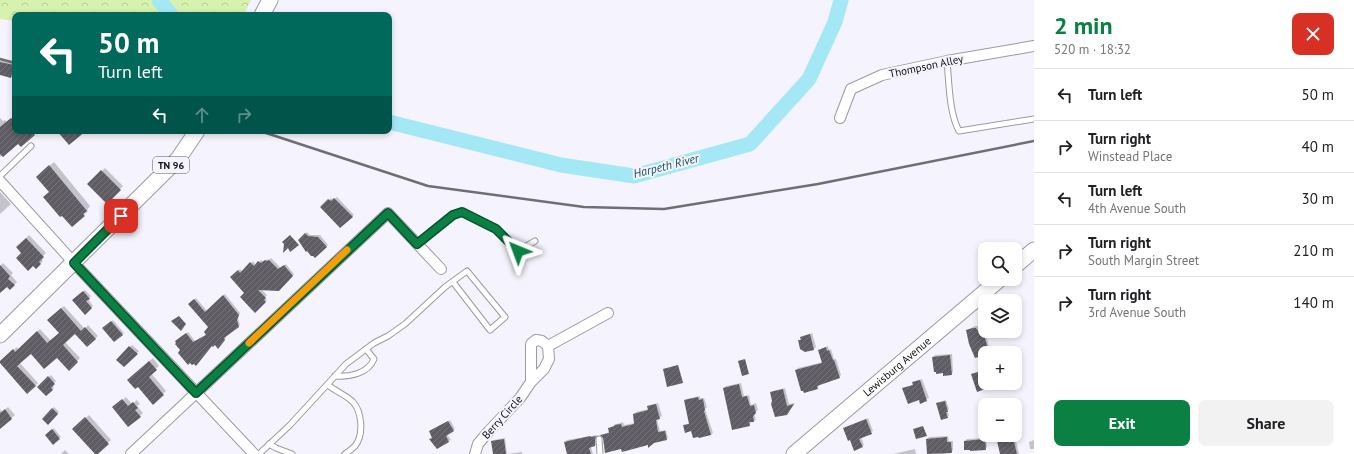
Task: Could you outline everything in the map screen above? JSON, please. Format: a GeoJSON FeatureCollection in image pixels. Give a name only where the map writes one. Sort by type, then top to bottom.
{"type":"FeatureCollection","features":[{"type":"Feature","properties":{"kind":"main road"},"geometry":{"type":"LineString","coordinates":[[264,12],[270,0]]}},
{"type":"Feature","properties":{"kind":"main road","name":"TN 96"},"geometry":{"type":"LineString","coordinates":[[0,335],[178,159],[195,134]]}},
{"type":"Feature","properties":{"kind":"main road"},"geometry":{"type":"LineString","coordinates":[[1022,260],[1034,250]]}},
{"type":"Feature","properties":{"kind":"main road","name":"Lewisburg Avenue"},"geometry":{"type":"LineString","coordinates":[[794,454],[992,286]]}},
{"type":"Feature","properties":{"kind":"street","name":"Thompson Alley"},"geometry":{"type":"LineString","coordinates":[[840,118],[852,89],[882,75],[947,61],[1034,46]]}},
{"type":"Feature","properties":{"kind":"street"},"geometry":{"type":"LineString","coordinates":[[0,181],[74,263],[254,454]]}},
{"type":"Feature","properties":{"kind":"street"},"geometry":{"type":"LineString","coordinates":[[131,454],[388,213],[441,269]]}},
{"type":"Feature","properties":{"kind":"street"},"geometry":{"type":"LineString","coordinates":[[532,382],[531,344],[536,340],[542,341],[548,346],[608,313]]}},
{"type":"Feature","properties":{"kind":"street","name":"Berry Circle"},"geometry":{"type":"LineString","coordinates":[[475,454],[478,444],[488,431],[520,398],[544,369],[548,359],[548,346]]}},
{"type":"Feature","properties":{"kind":"lane"},"geometry":{"type":"LineString","coordinates":[[947,61],[955,125],[958,131],[1034,119]]}},
{"type":"Feature","properties":{"kind":"lane"},"geometry":{"type":"LineString","coordinates":[[0,176],[31,146]]}},
{"type":"Feature","properties":{"kind":"lane"},"geometry":{"type":"LineString","coordinates":[[417,244],[453,215],[462,212],[496,229],[518,251],[535,241]]}},
{"type":"Feature","properties":{"kind":"lane"},"geometry":{"type":"LineString","coordinates":[[259,454],[290,425],[346,364],[405,324],[452,282],[467,271],[505,317],[490,330],[452,282]]}},
{"type":"Feature","properties":{"kind":"lane"},"geometry":{"type":"LineString","coordinates":[[335,376],[345,377],[363,371],[372,363],[374,359],[366,349]]}},
{"type":"Feature","properties":{"kind":"lane"},"geometry":{"type":"LineString","coordinates":[[328,384],[352,401],[359,412],[359,438],[355,446],[345,454]]}},
{"type":"Feature","properties":{"kind":"lane"},"geometry":{"type":"LineString","coordinates":[[599,439],[600,454]]}},
{"type":"Feature","properties":{"kind":"lane"},"geometry":{"type":"LineString","coordinates":[[269,444],[292,454]]}},
{"type":"Feature","properties":{"kind":"green space"},"geometry":{"type":"Polygon","coordinates":[[[0,0],[251,0],[245,12],[12,12],[12,21],[0,19],[0,0]]]}},
{"type":"Feature","properties":{"kind":"building"},"geometry":{"type":"Polygon","coordinates":[[[0,62],[12,65],[11,78],[0,75],[0,62]]]}},
{"type":"Feature","properties":{"kind":"building"},"geometry":{"type":"Polygon","coordinates":[[[11,118],[12,134],[35,135],[21,147],[18,144],[3,157],[0,154],[0,127],[11,118]]]}},
{"type":"Feature","properties":{"kind":"building"},"geometry":{"type":"Polygon","coordinates":[[[60,134],[82,134],[69,145],[60,134]]]}},
{"type":"Feature","properties":{"kind":"building"},"geometry":{"type":"Polygon","coordinates":[[[49,165],[87,211],[83,214],[85,216],[72,227],[62,216],[60,217],[43,197],[49,192],[36,177],[49,165]]]}},
{"type":"Feature","properties":{"kind":"building"},"geometry":{"type":"Polygon","coordinates":[[[101,170],[121,190],[107,204],[87,184],[101,170]]]}},
{"type":"Feature","properties":{"kind":"building"},"geometry":{"type":"Polygon","coordinates":[[[334,198],[353,217],[340,228],[320,207],[328,199],[331,201],[334,198]]]}},
{"type":"Feature","properties":{"kind":"building"},"geometry":{"type":"Polygon","coordinates":[[[305,233],[308,236],[318,237],[327,247],[315,258],[307,251],[306,252],[298,240],[305,233]]]}},
{"type":"Feature","properties":{"kind":"building"},"geometry":{"type":"Polygon","coordinates":[[[290,235],[299,245],[290,252],[288,248],[283,253],[284,244],[282,242],[290,235]]]}},
{"type":"Feature","properties":{"kind":"building"},"geometry":{"type":"Polygon","coordinates":[[[26,238],[44,257],[39,262],[41,264],[36,269],[33,266],[28,271],[16,258],[21,253],[16,247],[26,238]]]}},
{"type":"Feature","properties":{"kind":"building"},"geometry":{"type":"Polygon","coordinates":[[[265,260],[269,260],[278,269],[284,265],[293,276],[279,291],[258,290],[266,298],[264,300],[266,302],[255,313],[240,297],[244,293],[230,277],[238,270],[240,273],[250,262],[254,266],[258,261],[261,263],[265,260]]]}},
{"type":"Feature","properties":{"kind":"building"},"geometry":{"type":"Polygon","coordinates":[[[0,265],[10,276],[8,279],[15,285],[10,290],[7,287],[0,293],[0,265]]]}},
{"type":"Feature","properties":{"kind":"building"},"geometry":{"type":"Polygon","coordinates":[[[83,291],[90,299],[86,301],[92,308],[85,315],[72,300],[83,291]]]}},
{"type":"Feature","properties":{"kind":"building"},"geometry":{"type":"Polygon","coordinates":[[[223,295],[239,315],[237,320],[239,327],[224,338],[225,340],[218,349],[215,345],[213,347],[212,346],[196,366],[190,363],[188,365],[178,353],[180,350],[175,344],[175,341],[186,333],[193,342],[206,335],[204,332],[208,327],[188,304],[194,299],[205,312],[223,295]]]}},
{"type":"Feature","properties":{"kind":"building"},"geometry":{"type":"Polygon","coordinates":[[[61,308],[81,331],[85,327],[96,339],[87,347],[75,334],[63,345],[78,362],[69,371],[57,358],[44,369],[31,354],[17,366],[36,386],[27,394],[0,363],[0,361],[13,349],[15,352],[37,331],[47,343],[59,333],[47,320],[61,308]]]}},
{"type":"Feature","properties":{"kind":"building"},"geometry":{"type":"Polygon","coordinates":[[[179,316],[186,324],[181,331],[171,321],[179,316]]]}},
{"type":"Feature","properties":{"kind":"building"},"geometry":{"type":"Polygon","coordinates":[[[111,321],[123,335],[114,342],[102,328],[111,321]]]}},
{"type":"Feature","properties":{"kind":"building"},"geometry":{"type":"Polygon","coordinates":[[[976,328],[978,330],[978,338],[985,338],[987,346],[978,346],[978,357],[975,358],[969,344],[966,330],[976,328]]]}},
{"type":"Feature","properties":{"kind":"building"},"geometry":{"type":"Polygon","coordinates":[[[810,334],[814,350],[805,352],[800,349],[798,340],[801,340],[800,337],[810,334]]]}},
{"type":"Feature","properties":{"kind":"building"},"geometry":{"type":"Polygon","coordinates":[[[129,346],[138,354],[124,367],[116,360],[129,346]]]}},
{"type":"Feature","properties":{"kind":"building"},"geometry":{"type":"Polygon","coordinates":[[[826,347],[827,351],[829,350],[834,360],[840,378],[817,386],[818,389],[804,393],[801,391],[795,370],[822,363],[818,350],[826,347]]]}},
{"type":"Feature","properties":{"kind":"building"},"geometry":{"type":"Polygon","coordinates":[[[950,355],[952,375],[943,376],[943,373],[936,374],[936,372],[934,372],[932,357],[950,355]]]}},
{"type":"Feature","properties":{"kind":"building"},"geometry":{"type":"Polygon","coordinates":[[[745,359],[749,374],[742,376],[738,361],[745,359]]]}},
{"type":"Feature","properties":{"kind":"building"},"geometry":{"type":"Polygon","coordinates":[[[149,361],[157,370],[149,377],[164,395],[153,405],[138,387],[135,389],[127,380],[149,361]]]}},
{"type":"Feature","properties":{"kind":"building"},"geometry":{"type":"Polygon","coordinates":[[[678,365],[683,383],[667,387],[663,369],[678,365]]]}},
{"type":"Feature","properties":{"kind":"building"},"geometry":{"type":"Polygon","coordinates":[[[978,372],[978,390],[982,390],[977,392],[971,374],[978,372]]]}},
{"type":"Feature","properties":{"kind":"building"},"geometry":{"type":"Polygon","coordinates":[[[48,376],[55,384],[51,388],[53,390],[46,396],[37,387],[48,376]]]}},
{"type":"Feature","properties":{"kind":"building"},"geometry":{"type":"Polygon","coordinates":[[[920,380],[927,401],[920,404],[919,400],[908,404],[902,388],[913,385],[912,382],[920,380]]]}},
{"type":"Feature","properties":{"kind":"building"},"geometry":{"type":"Polygon","coordinates":[[[739,384],[742,397],[747,396],[750,406],[754,405],[756,413],[753,416],[754,422],[749,422],[750,426],[732,430],[723,388],[739,384]]]}},
{"type":"Feature","properties":{"kind":"building"},"geometry":{"type":"Polygon","coordinates":[[[783,389],[787,406],[794,404],[787,415],[775,417],[771,404],[772,401],[770,392],[783,389]]]}},
{"type":"Feature","properties":{"kind":"building"},"geometry":{"type":"Polygon","coordinates":[[[698,397],[699,400],[703,399],[704,411],[711,435],[693,438],[691,431],[685,433],[683,425],[689,424],[684,400],[698,397]]]}},
{"type":"Feature","properties":{"kind":"building"},"geometry":{"type":"Polygon","coordinates":[[[122,399],[128,406],[133,402],[138,408],[135,410],[141,417],[128,427],[112,407],[122,399]]]}},
{"type":"Feature","properties":{"kind":"building"},"geometry":{"type":"Polygon","coordinates":[[[945,401],[948,418],[941,420],[936,403],[945,401]]]}},
{"type":"Feature","properties":{"kind":"building"},"geometry":{"type":"Polygon","coordinates":[[[656,404],[660,419],[656,420],[658,432],[665,431],[667,440],[654,443],[648,448],[648,445],[622,452],[621,449],[605,453],[603,438],[600,435],[609,433],[608,428],[615,426],[614,425],[621,424],[622,427],[634,424],[633,414],[648,410],[647,406],[656,404]]]}},
{"type":"Feature","properties":{"kind":"building"},"geometry":{"type":"Polygon","coordinates":[[[52,408],[58,414],[48,425],[42,419],[52,408]]]}},
{"type":"Feature","properties":{"kind":"building"},"geometry":{"type":"Polygon","coordinates":[[[5,409],[12,419],[0,429],[0,413],[5,409]]]}},
{"type":"Feature","properties":{"kind":"building"},"geometry":{"type":"Polygon","coordinates":[[[85,417],[109,444],[98,454],[95,454],[72,429],[85,417]]]}},
{"type":"Feature","properties":{"kind":"building"},"geometry":{"type":"Polygon","coordinates":[[[866,419],[872,434],[859,439],[863,447],[854,451],[843,428],[866,419]]]}},
{"type":"Feature","properties":{"kind":"building"},"geometry":{"type":"Polygon","coordinates":[[[448,421],[454,431],[446,436],[449,442],[437,449],[429,439],[432,438],[429,431],[448,421]]]}},
{"type":"Feature","properties":{"kind":"building"},"geometry":{"type":"Polygon","coordinates":[[[923,426],[927,436],[916,439],[913,429],[923,426]]]}},
{"type":"Feature","properties":{"kind":"building"},"geometry":{"type":"Polygon","coordinates":[[[52,429],[60,439],[53,445],[45,435],[52,429]]]}},
{"type":"Feature","properties":{"kind":"building"},"geometry":{"type":"Polygon","coordinates":[[[596,436],[595,446],[589,448],[591,454],[567,454],[564,442],[596,436]]]}},
{"type":"Feature","properties":{"kind":"building"},"geometry":{"type":"Polygon","coordinates":[[[947,437],[947,442],[951,442],[952,453],[927,454],[926,439],[947,437]]]}},
{"type":"Feature","properties":{"kind":"building"},"geometry":{"type":"Polygon","coordinates":[[[504,439],[506,454],[493,454],[491,441],[504,439]]]}},
{"type":"Feature","properties":{"kind":"building"},"geometry":{"type":"Polygon","coordinates":[[[978,440],[978,442],[985,442],[986,450],[964,450],[964,441],[978,440]]]}},
{"type":"Feature","properties":{"kind":"building"},"geometry":{"type":"Polygon","coordinates":[[[997,442],[1014,442],[1017,454],[1000,454],[997,442]]]}},
{"type":"Feature","properties":{"kind":"waterway","name":"Harpeth River"},"geometry":{"type":"LineString","coordinates":[[159,0],[169,12]]}},
{"type":"Feature","properties":{"kind":"waterway","name":"Harpeth River"},"geometry":{"type":"LineString","coordinates":[[392,123],[561,165],[634,176],[750,144],[809,79],[835,22],[841,0]]}},
{"type":"Feature","properties":{"kind":"railway"},"geometry":{"type":"LineString","coordinates":[[0,59],[12,62]]}},
{"type":"Feature","properties":{"kind":"railway"},"geometry":{"type":"LineString","coordinates":[[269,134],[428,186],[584,207],[664,209],[818,184],[1034,141]]}},
{"type":"Feature","properties":{"kind":"slow traffic"},"geometry":{"type":"LineString","coordinates":[[249,343],[347,250]]}},
{"type":"Feature","properties":{"kind":"route"},"geometry":{"type":"LineString","coordinates":[[121,216],[74,263],[196,393],[388,213],[417,244],[453,215],[462,212],[496,229],[518,251]]}}]}
